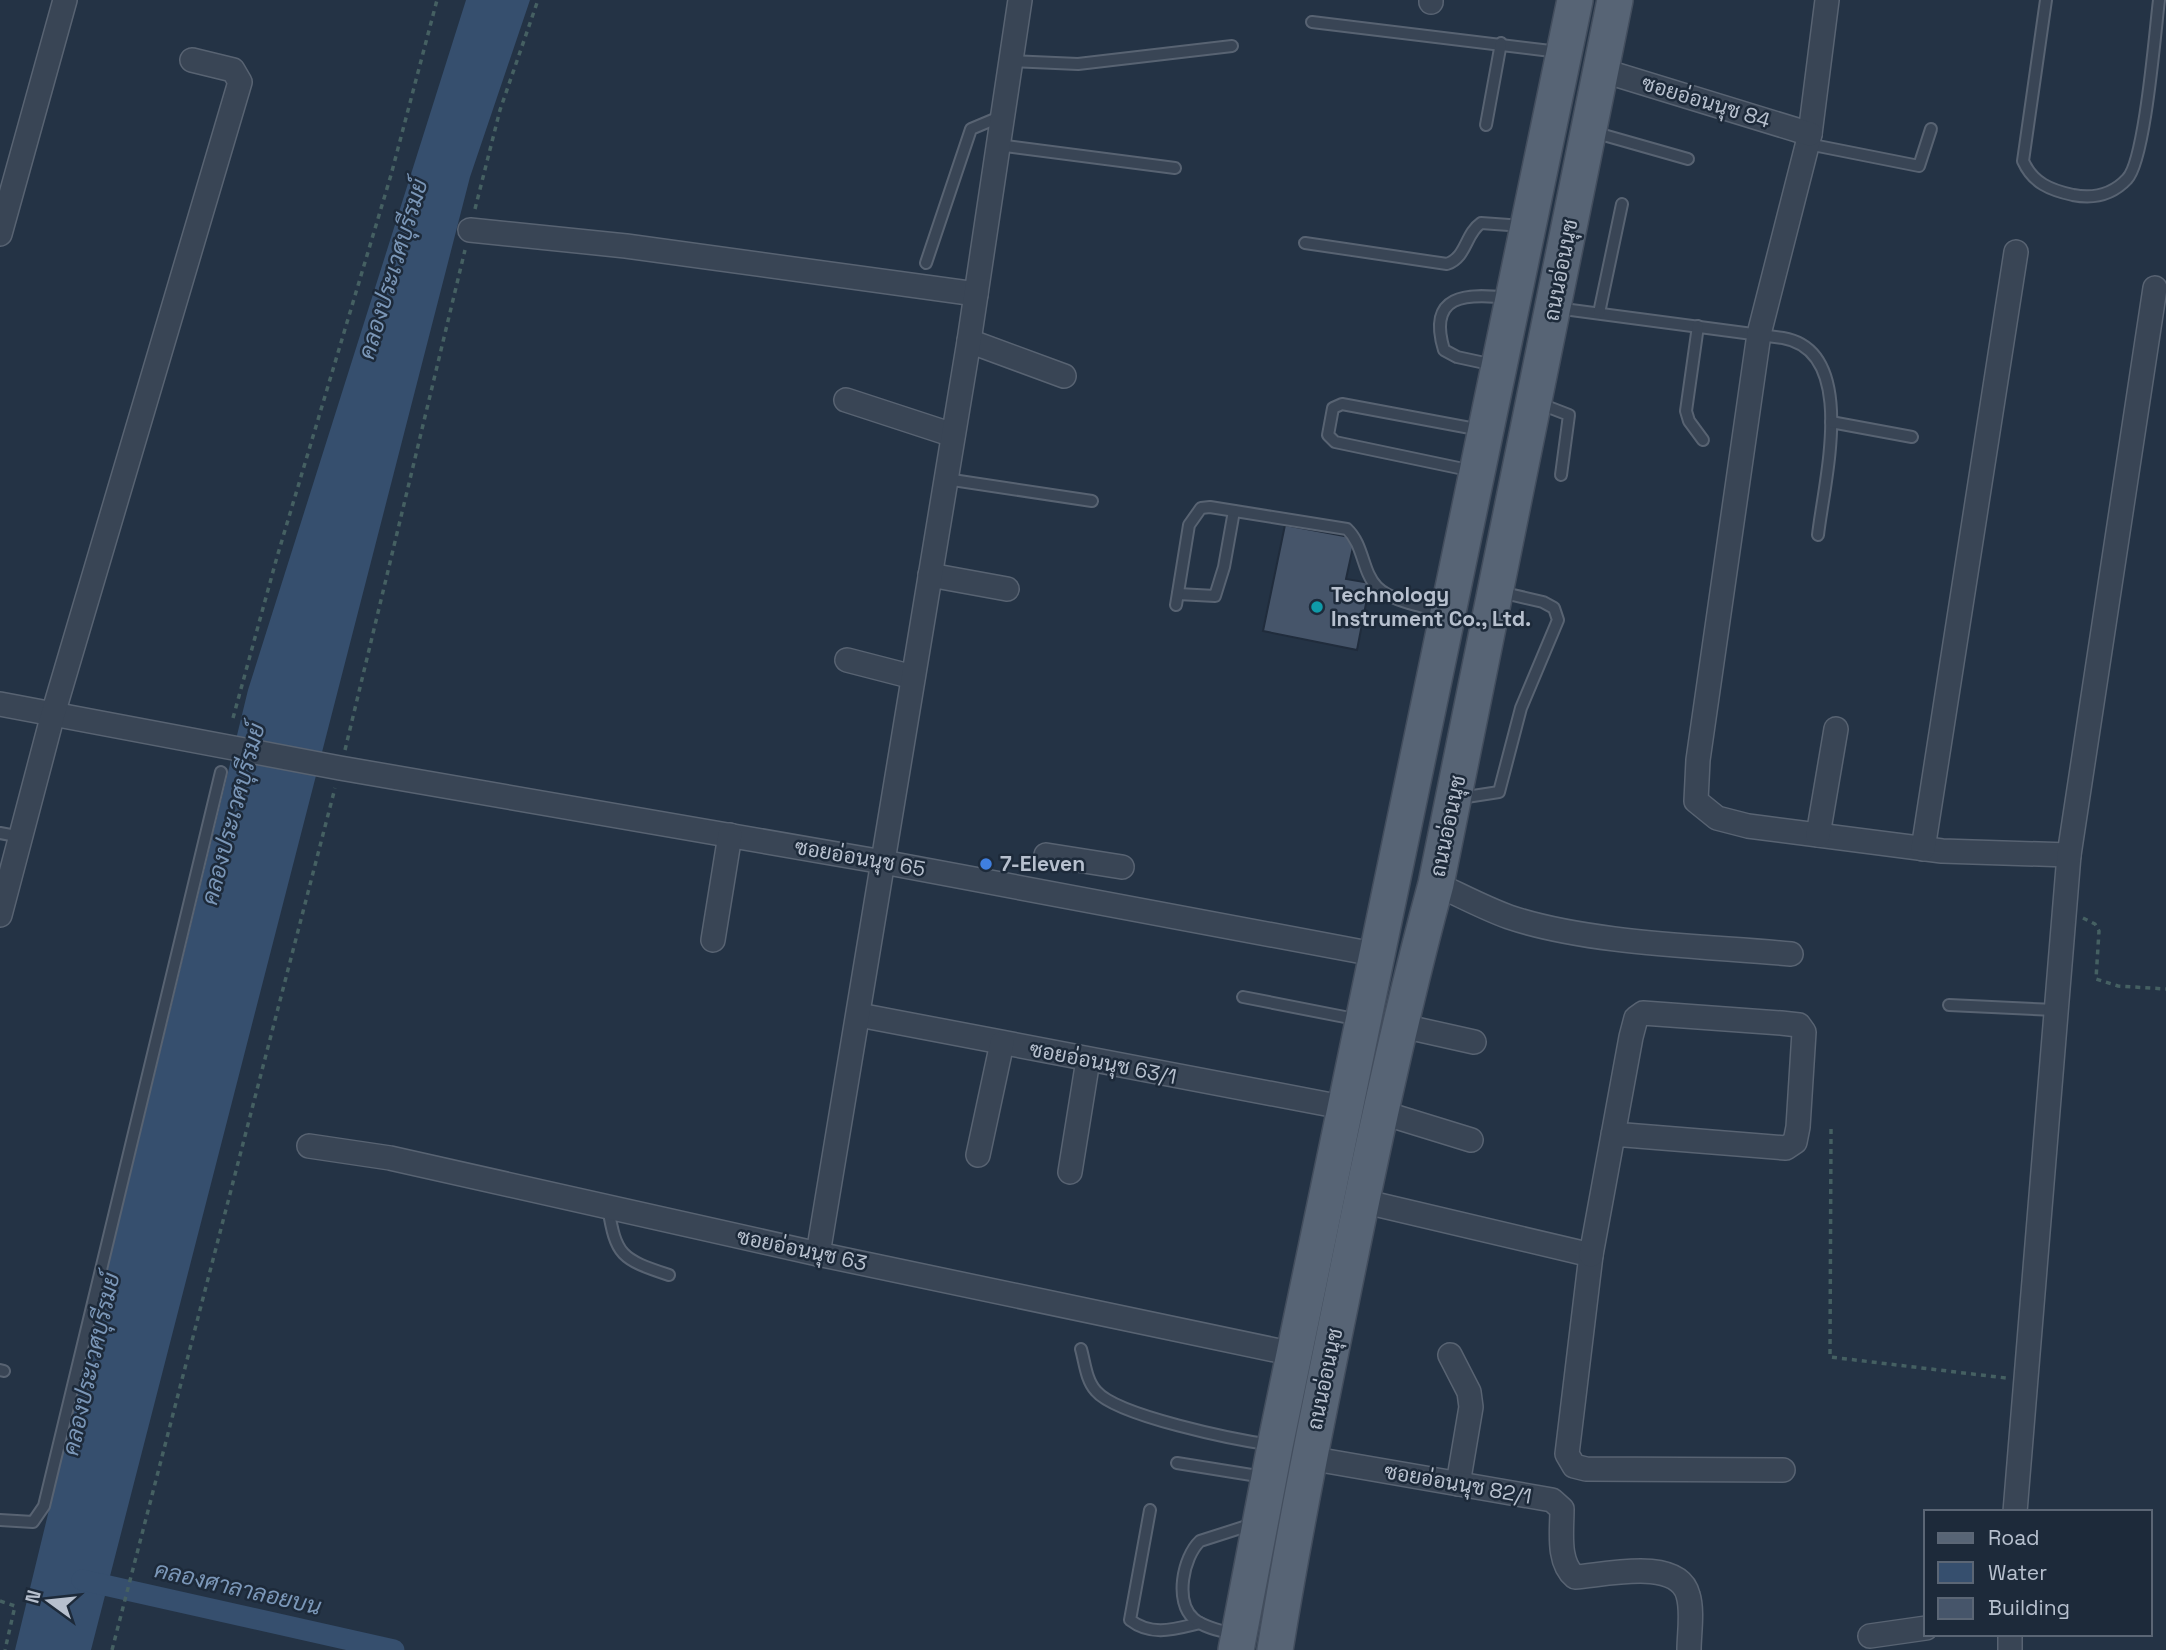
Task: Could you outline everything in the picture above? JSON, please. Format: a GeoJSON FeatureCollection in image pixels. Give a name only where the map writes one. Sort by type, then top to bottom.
{"type":"FeatureCollection","features":[{"type":"Feature","properties":{"kind":"main road","name":"ถนนอ่อนนุช"},"geometry":{"type":"LineString","coordinates":[[1238,1643],[1294,1354],[1364,1110],[1382,1023],[1379,955],[1464,528],[1575,0]]}},
{"type":"Feature","properties":{"kind":"main road","name":"ถนนอ่อนนุช"},"geometry":{"type":"LineString","coordinates":[[1382,1023],[1415,962],[1436,884],[1615,0]]}},
{"type":"Feature","properties":{"kind":"main road"},"geometry":{"type":"LineString","coordinates":[[1464,528],[1505,536]]}},
{"type":"Feature","properties":{"kind":"main road"},"geometry":{"type":"LineString","coordinates":[[1379,955],[1415,962]]}},
{"type":"Feature","properties":{"kind":"main road","name":"ถนนอ่อนนุช"},"geometry":{"type":"LineString","coordinates":[[1275,1650],[1309,1458],[1362,1201],[1364,1110]]}},
{"type":"Feature","properties":{"kind":"street"},"geometry":{"type":"LineString","coordinates":[[0,234],[65,0]]}},
{"type":"Feature","properties":{"kind":"street"},"geometry":{"type":"LineString","coordinates":[[818,1254],[976,294],[1020,0]]}},
{"type":"Feature","properties":{"kind":"street"},"geometry":{"type":"LineString","coordinates":[[1827,0],[1809,139],[1759,334],[1698,760],[1696,801],[1717,818],[1818,835],[1923,849],[2069,855]]}},
{"type":"Feature","properties":{"kind":"street"},"geometry":{"type":"LineString","coordinates":[[0,915],[10,835],[53,714],[240,82],[233,70],[192,60]]}},
{"type":"Feature","properties":{"kind":"street","name":"ซอยอ่อนนุช 84"},"geometry":{"type":"LineString","coordinates":[[1601,70],[1809,139]]}},
{"type":"Feature","properties":{"kind":"street"},"geometry":{"type":"LineString","coordinates":[[470,230],[626,246],[976,294]]}},
{"type":"Feature","properties":{"kind":"street"},"geometry":{"type":"LineString","coordinates":[[1923,849],[2016,252]]}},
{"type":"Feature","properties":{"kind":"street"},"geometry":{"type":"LineString","coordinates":[[2014,1510],[2069,855],[2155,288]]}},
{"type":"Feature","properties":{"kind":"street"},"geometry":{"type":"LineString","coordinates":[[968,341],[1064,376]]}},
{"type":"Feature","properties":{"kind":"street"},"geometry":{"type":"LineString","coordinates":[[846,400],[953,435]]}},
{"type":"Feature","properties":{"kind":"street"},"geometry":{"type":"LineString","coordinates":[[930,575],[1007,589]]}},
{"type":"Feature","properties":{"kind":"street"},"geometry":{"type":"LineString","coordinates":[[847,660],[913,677]]}},
{"type":"Feature","properties":{"kind":"street","name":"ซอยอ่อนนุช 65"},"geometry":{"type":"LineString","coordinates":[[0,704],[340,768],[883,862],[1379,955]]}},
{"type":"Feature","properties":{"kind":"street"},"geometry":{"type":"LineString","coordinates":[[1818,835],[1836,729]]}},
{"type":"Feature","properties":{"kind":"street"},"geometry":{"type":"LineString","coordinates":[[713,940],[730,835]]}},
{"type":"Feature","properties":{"kind":"street"},"geometry":{"type":"LineString","coordinates":[[1046,855],[1122,867]]}},
{"type":"Feature","properties":{"kind":"street"},"geometry":{"type":"LineString","coordinates":[[1081,900],[1087,862]]}},
{"type":"Feature","properties":{"kind":"street"},"geometry":{"type":"LineString","coordinates":[[1436,884],[1493,910],[1537,924],[1607,936],[1791,954]]}},
{"type":"Feature","properties":{"kind":"street"},"geometry":{"type":"LineString","coordinates":[[1613,1134],[1786,1148],[1795,1142],[1798,1128],[1804,1032],[1799,1025],[1643,1013],[1636,1018],[1613,1134],[1591,1255],[1567,1454],[1574,1466],[1586,1469],[1783,1470]]}},
{"type":"Feature","properties":{"kind":"street","name":"ซอยอ่อนนุช 63/1"},"geometry":{"type":"LineString","coordinates":[[859,1015],[1364,1110],[1471,1140]]}},
{"type":"Feature","properties":{"kind":"street"},"geometry":{"type":"LineString","coordinates":[[1382,1023],[1474,1042]]}},
{"type":"Feature","properties":{"kind":"street"},"geometry":{"type":"LineString","coordinates":[[978,1155],[1002,1043]]}},
{"type":"Feature","properties":{"kind":"street"},"geometry":{"type":"LineString","coordinates":[[1070,1172],[1088,1060]]}},
{"type":"Feature","properties":{"kind":"street","name":"ซอยอ่อนนุช 63"},"geometry":{"type":"LineString","coordinates":[[309,1146],[390,1158],[818,1254],[1294,1354]]}},
{"type":"Feature","properties":{"kind":"street"},"geometry":{"type":"LineString","coordinates":[[1362,1201],[1591,1255]]}},
{"type":"Feature","properties":{"kind":"street"},"geometry":{"type":"LineString","coordinates":[[1450,1355],[1469,1392],[1471,1407],[1458,1484]]}},
{"type":"Feature","properties":{"kind":"street","name":"ซอยอ่อนนุช 82/1"},"geometry":{"type":"LineString","coordinates":[[1309,1458],[1552,1500],[1562,1509],[1563,1559],[1567,1571],[1575,1577],[1661,1571],[1675,1576],[1688,1594],[1689,1650]]}},
{"type":"Feature","properties":{"kind":"street"},"geometry":{"type":"LineString","coordinates":[[1870,1636],[1924,1628]]}},
{"type":"Feature","properties":{"kind":"lane"},"geometry":{"type":"LineString","coordinates":[[2046,0],[2023,161],[2031,178],[2057,191],[2086,197],[2108,194],[2129,178],[2139,147],[2161,3]]}},
{"type":"Feature","properties":{"kind":"lane"},"geometry":{"type":"LineString","coordinates":[[1312,22],[1564,52]]}},
{"type":"Feature","properties":{"kind":"lane"},"geometry":{"type":"LineString","coordinates":[[1486,125],[1501,43]]}},
{"type":"Feature","properties":{"kind":"lane"},"geometry":{"type":"LineString","coordinates":[[1011,61],[1078,64],[1232,46]]}},
{"type":"Feature","properties":{"kind":"lane"},"geometry":{"type":"LineString","coordinates":[[926,263],[971,129],[1003,116]]}},
{"type":"Feature","properties":{"kind":"lane"},"geometry":{"type":"LineString","coordinates":[[1809,139],[1919,166],[1931,129]]}},
{"type":"Feature","properties":{"kind":"lane"},"geometry":{"type":"LineString","coordinates":[[1589,131],[1688,159]]}},
{"type":"Feature","properties":{"kind":"lane"},"geometry":{"type":"LineString","coordinates":[[998,145],[1175,168]]}},
{"type":"Feature","properties":{"kind":"lane"},"geometry":{"type":"LineString","coordinates":[[1599,313],[1622,204]]}},
{"type":"Feature","properties":{"kind":"lane"},"geometry":{"type":"LineString","coordinates":[[1305,243],[1447,264],[1464,252],[1475,227],[1480,223],[1529,227]]}},
{"type":"Feature","properties":{"kind":"lane"},"geometry":{"type":"LineString","coordinates":[[1500,366],[1457,357],[1444,350],[1440,321],[1449,305],[1461,297],[1472,294],[1514,299]]}},
{"type":"Feature","properties":{"kind":"lane"},"geometry":{"type":"LineString","coordinates":[[1554,307],[1799,341],[1818,357],[1829,381],[1831,422],[1818,535]]}},
{"type":"Feature","properties":{"kind":"lane"},"geometry":{"type":"LineString","coordinates":[[1698,326],[1686,411],[1689,421],[1703,440]]}},
{"type":"Feature","properties":{"kind":"lane"},"geometry":{"type":"LineString","coordinates":[[1535,402],[1569,415],[1561,475]]}},
{"type":"Feature","properties":{"kind":"lane"},"geometry":{"type":"LineString","coordinates":[[1476,471],[1335,442],[1328,435],[1334,408],[1342,404],[1485,430]]}},
{"type":"Feature","properties":{"kind":"lane"},"geometry":{"type":"LineString","coordinates":[[1831,422],[1912,437]]}},
{"type":"Feature","properties":{"kind":"lane"},"geometry":{"type":"LineString","coordinates":[[946,479],[1092,501]]}},
{"type":"Feature","properties":{"kind":"lane"},"geometry":{"type":"LineString","coordinates":[[1234,511],[1224,567],[1215,596],[1177,599],[1194,514],[1201,508],[1234,511],[1347,529],[1356,538],[1375,586],[1385,593],[1447,614]]}},
{"type":"Feature","properties":{"kind":"lane"},"geometry":{"type":"LineString","coordinates":[[1454,798],[1499,792],[1521,708],[1558,620],[1554,608],[1543,602],[1494,591]]}},
{"type":"Feature","properties":{"kind":"lane"},"geometry":{"type":"LineString","coordinates":[[0,1520],[33,1522],[44,1506],[221,772]]}},
{"type":"Feature","properties":{"kind":"lane"},"geometry":{"type":"LineString","coordinates":[[1243,996],[1382,1023]]}},
{"type":"Feature","properties":{"kind":"lane"},"geometry":{"type":"LineString","coordinates":[[1949,1005],[2055,1010]]}},
{"type":"Feature","properties":{"kind":"lane"},"geometry":{"type":"LineString","coordinates":[[608,1206],[614,1242],[624,1255],[640,1265],[668,1275]]}},
{"type":"Feature","properties":{"kind":"lane"},"geometry":{"type":"LineString","coordinates":[[1081,1349],[1089,1379],[1096,1391],[1120,1408],[1272,1462]]}},
{"type":"Feature","properties":{"kind":"lane"},"geometry":{"type":"LineString","coordinates":[[1177,1463],[1272,1462]]}},
{"type":"Feature","properties":{"kind":"lane"},"geometry":{"type":"LineString","coordinates":[[1150,1510],[1130,1620],[1138,1626],[1164,1632],[1200,1623]]}},
{"type":"Feature","properties":{"kind":"lane"},"geometry":{"type":"LineString","coordinates":[[1238,1643],[1191,1617],[1184,1603],[1183,1587],[1193,1547],[1219,1532],[1240,1530],[1260,1521]]}},
{"type":"Feature","properties":{"kind":"path"},"geometry":{"type":"LineString","coordinates":[[233,719],[277,557],[391,175],[437,0]]}},
{"type":"Feature","properties":{"kind":"path"},"geometry":{"type":"LineString","coordinates":[[112,1650],[340,768],[500,110],[538,0]]}},
{"type":"Feature","properties":{"kind":"path"},"geometry":{"type":"LineString","coordinates":[[2064,905],[2095,924],[2099,931],[2096,979],[2118,986],[2166,989]]}},
{"type":"Feature","properties":{"kind":"path"},"geometry":{"type":"LineString","coordinates":[[1831,1129],[1830,1357],[2025,1381]]}},
{"type":"Feature","properties":{"kind":"path"},"geometry":{"type":"LineString","coordinates":[[0,1601],[15,1606],[5,1650]]}},
{"type":"Feature","properties":{"kind":"water","name":"คลองประเวศบุรีรมย์"},"geometry":{"type":"Polygon","coordinates":[[[466,0],[530,0],[470,177],[91,1650],[15,1650],[248,690],[466,0]]]}},
{"type":"Feature","properties":{"kind":"building","name":"Technology Instrument Co., Ltd."},"geometry":{"type":"Polygon","coordinates":[[[1285,525],[1355,538],[1346,579],[1370,583],[1357,650],[1263,631],[1285,525]]]}},
{"type":"Feature","properties":{"kind":"waterway","name":"คลองศาลาลอยบน"},"geometry":{"type":"LineString","coordinates":[[82,1580],[394,1650]]}},
{"type":"Feature","properties":{"kind":"place","name":"Technology Instrument Co., Ltd."},"geometry":{"type":"Point","coordinates":[1317,607]}},
{"type":"Feature","properties":{"kind":"place","name":"7-Eleven"},"geometry":{"type":"Point","coordinates":[986,864]}}]}
